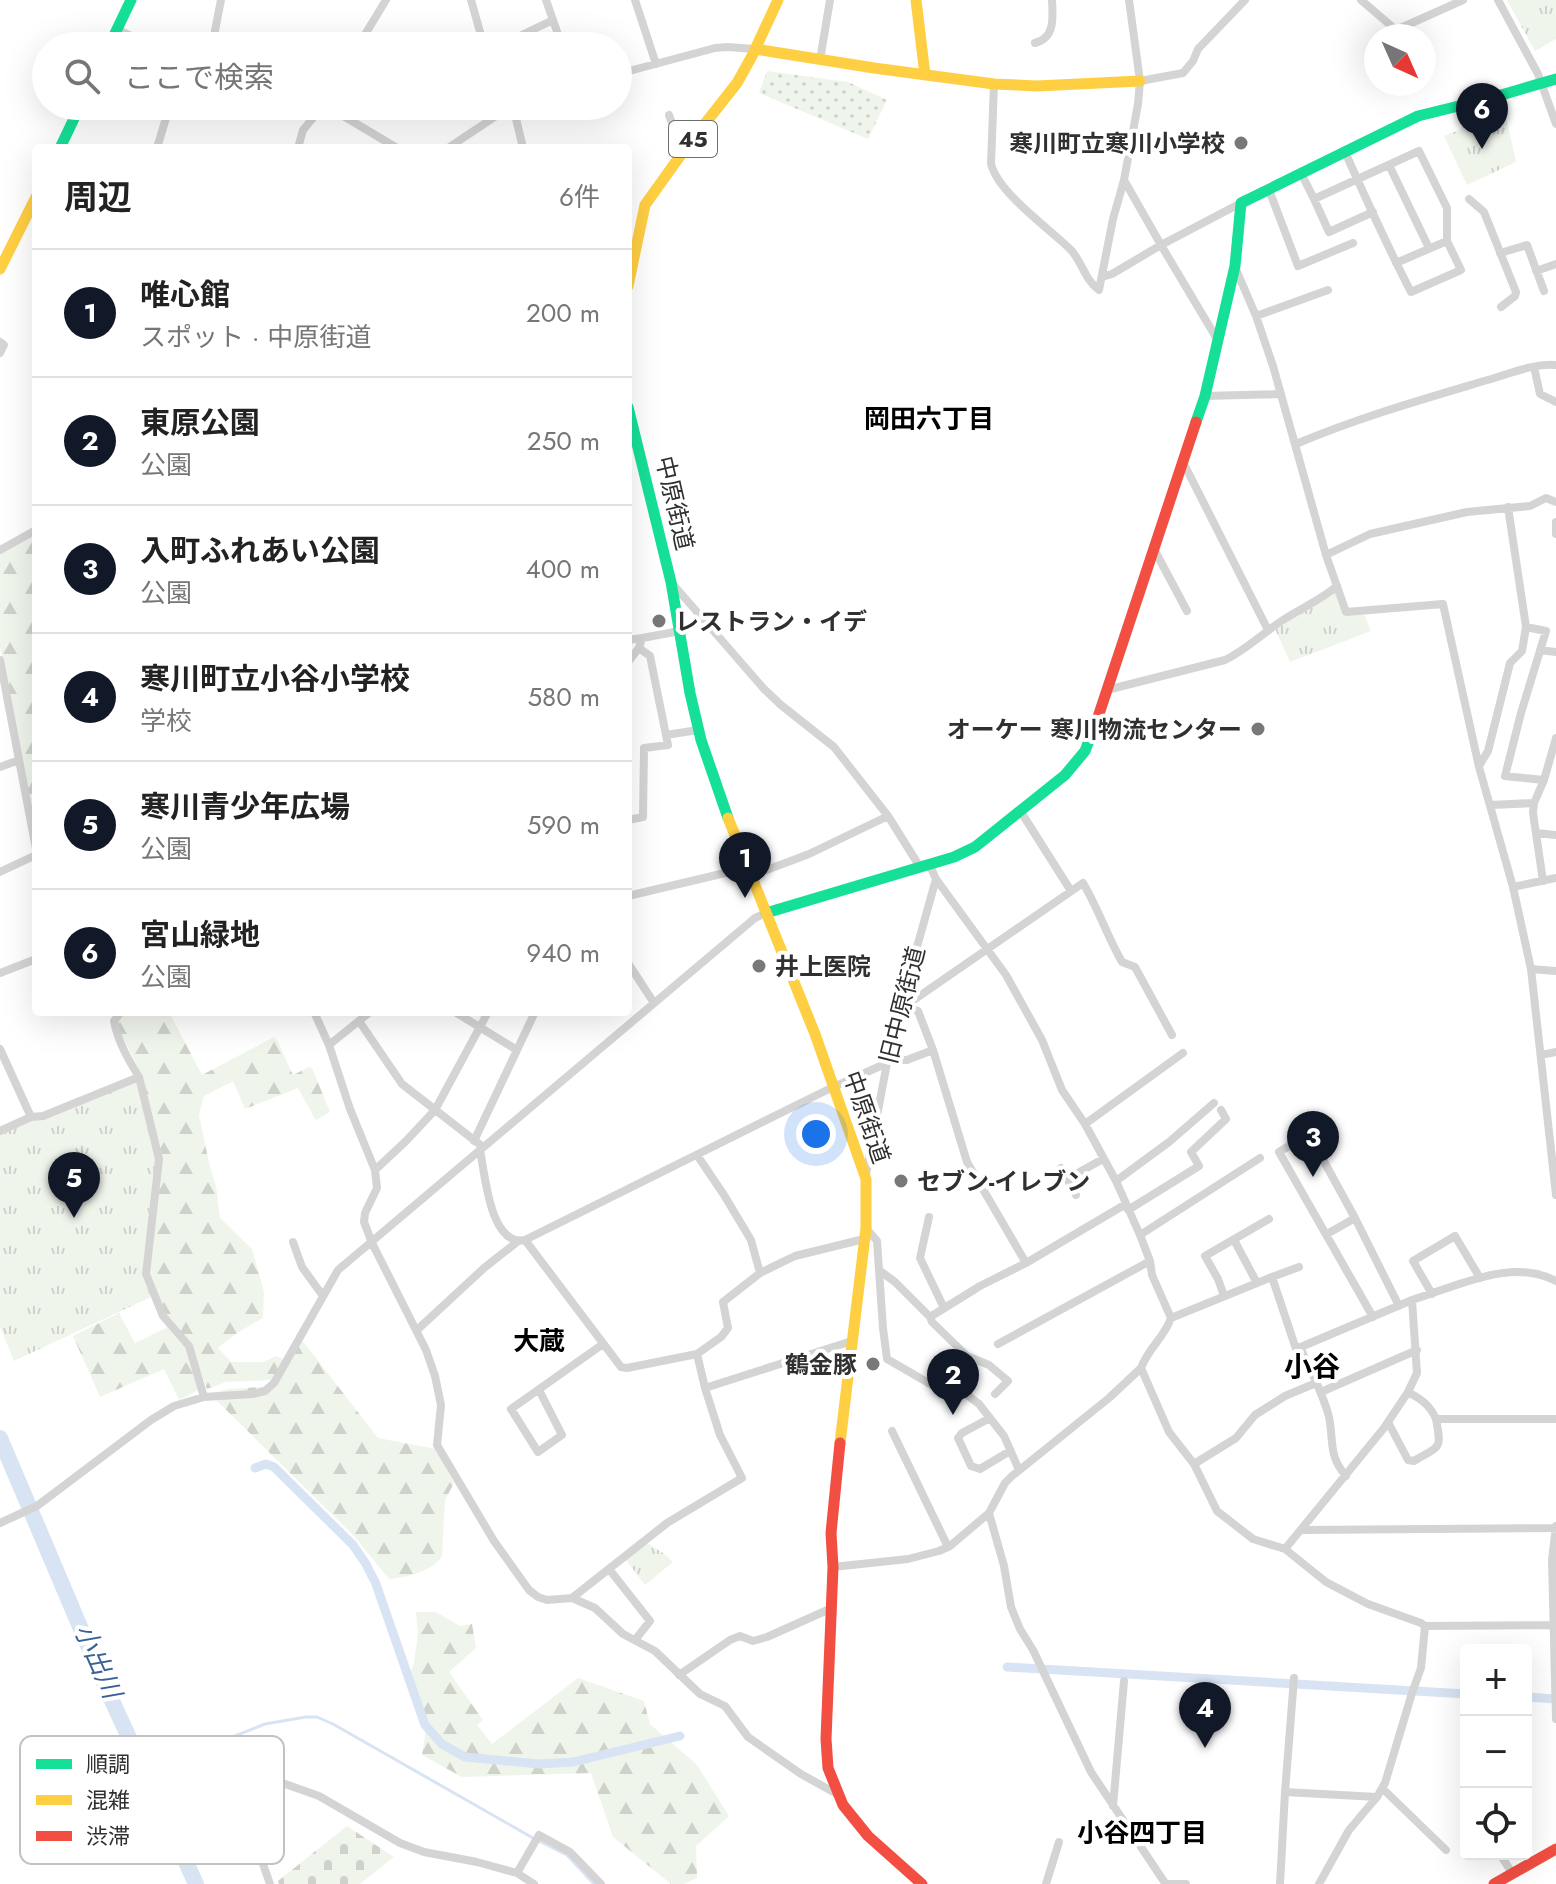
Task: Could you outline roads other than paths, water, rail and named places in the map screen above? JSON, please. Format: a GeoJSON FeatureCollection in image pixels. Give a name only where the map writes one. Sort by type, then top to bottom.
{"type":"FeatureCollection","features":[{"type":"Feature","properties":{"kind":"main road"},"geometry":{"type":"LineString","coordinates":[[116,32],[131,0]]}},
{"type":"Feature","properties":{"kind":"main road","name":"45"},"geometry":{"type":"LineString","coordinates":[[632,261],[645,205],[737,83],[778,0]]}},
{"type":"Feature","properties":{"kind":"main road"},"geometry":{"type":"LineString","coordinates":[[916,0],[925,75]]}},
{"type":"Feature","properties":{"kind":"main road"},"geometry":{"type":"LineString","coordinates":[[755,49],[994,84],[1053,86],[1140,81]]}},
{"type":"Feature","properties":{"kind":"main road"},"geometry":{"type":"LineString","coordinates":[[766,913],[954,857],[975,847],[1065,775],[1085,751],[1205,396],[1235,266],[1241,203],[1418,116],[1556,79]]}},
{"type":"Feature","properties":{"kind":"main road"},"geometry":{"type":"LineString","coordinates":[[62,144],[73,120]]}},
{"type":"Feature","properties":{"kind":"main road"},"geometry":{"type":"LineString","coordinates":[[0,269],[31,217]]}},
{"type":"Feature","properties":{"kind":"main road","name":"中原街道"},"geometry":{"type":"LineString","coordinates":[[632,423],[671,582],[698,730],[746,873],[766,913],[815,1034],[866,1179],[865,1234],[833,1494],[826,1739],[828,1768],[837,1794],[852,1818],[922,1884]]}},
{"type":"Feature","properties":{"kind":"main road"},"geometry":{"type":"LineString","coordinates":[[1494,1884],[1556,1849]]}},
{"type":"Feature","properties":{"kind":"street"},"geometry":{"type":"LineString","coordinates":[[215,32],[221,0]]}},
{"type":"Feature","properties":{"kind":"street"},"geometry":{"type":"LineString","coordinates":[[367,32],[386,0]]}},
{"type":"Feature","properties":{"kind":"street"},"geometry":{"type":"LineString","coordinates":[[471,0],[480,32]]}},
{"type":"Feature","properties":{"kind":"street"},"geometry":{"type":"LineString","coordinates":[[546,0],[557,32]]}},
{"type":"Feature","properties":{"kind":"street"},"geometry":{"type":"LineString","coordinates":[[635,0],[656,64]]}},
{"type":"Feature","properties":{"kind":"street"},"geometry":{"type":"LineString","coordinates":[[820,60],[830,0]]}},
{"type":"Feature","properties":{"kind":"street"},"geometry":{"type":"LineString","coordinates":[[1035,43],[1049,35],[1052,0]]}},
{"type":"Feature","properties":{"kind":"street"},"geometry":{"type":"LineString","coordinates":[[994,84],[993,172],[1004,187],[1073,252],[1091,284],[1099,290],[1138,104],[1140,81],[1129,0]]}},
{"type":"Feature","properties":{"kind":"street"},"geometry":{"type":"LineString","coordinates":[[1140,81],[1183,73],[1198,49],[1245,0]]}},
{"type":"Feature","properties":{"kind":"street"},"geometry":{"type":"LineString","coordinates":[[1361,0],[1396,30],[1463,0]]}},
{"type":"Feature","properties":{"kind":"street"},"geometry":{"type":"LineString","coordinates":[[1498,0],[1541,83],[1556,124]]}},
{"type":"Feature","properties":{"kind":"street"},"geometry":{"type":"LineString","coordinates":[[528,32],[553,20]]}},
{"type":"Feature","properties":{"kind":"street"},"geometry":{"type":"LineString","coordinates":[[117,29],[123,32]]}},
{"type":"Feature","properties":{"kind":"street"},"geometry":{"type":"LineString","coordinates":[[632,70],[715,48],[755,49]]}},
{"type":"Feature","properties":{"kind":"street"},"geometry":{"type":"LineString","coordinates":[[669,115],[679,142],[685,149]]}},
{"type":"Feature","properties":{"kind":"street"},"geometry":{"type":"LineString","coordinates":[[158,144],[165,120]]}},
{"type":"Feature","properties":{"kind":"street"},"geometry":{"type":"LineString","coordinates":[[299,144],[303,130],[311,120]]}},
{"type":"Feature","properties":{"kind":"street"},"geometry":{"type":"LineString","coordinates":[[350,120],[390,144]]}},
{"type":"Feature","properties":{"kind":"street"},"geometry":{"type":"LineString","coordinates":[[454,144],[490,120]]}},
{"type":"Feature","properties":{"kind":"street"},"geometry":{"type":"LineString","coordinates":[[515,120],[522,144]]}},
{"type":"Feature","properties":{"kind":"street"},"geometry":{"type":"LineString","coordinates":[[1314,199],[1357,179],[1419,151],[1447,208],[1447,241],[1461,270],[1411,292],[1396,263],[1373,212],[1357,179],[1345,152]]}},
{"type":"Feature","properties":{"kind":"street"},"geometry":{"type":"LineString","coordinates":[[1389,165],[1429,248]]}},
{"type":"Feature","properties":{"kind":"street"},"geometry":{"type":"LineString","coordinates":[[1301,173],[1329,232],[1373,212]]}},
{"type":"Feature","properties":{"kind":"street"},"geometry":{"type":"LineString","coordinates":[[1124,180],[1217,339]]}},
{"type":"Feature","properties":{"kind":"street"},"geometry":{"type":"LineString","coordinates":[[1269,190],[1298,266],[1353,243]]}},
{"type":"Feature","properties":{"kind":"street"},"geometry":{"type":"LineString","coordinates":[[1469,199],[1484,212],[1516,292],[1501,307]]}},
{"type":"Feature","properties":{"kind":"street"},"geometry":{"type":"LineString","coordinates":[[1102,277],[1241,203]]}},
{"type":"Feature","properties":{"kind":"street"},"geometry":{"type":"LineString","coordinates":[[1396,263],[1447,241]]}},
{"type":"Feature","properties":{"kind":"street"},"geometry":{"type":"LineString","coordinates":[[1500,253],[1527,245],[1544,291]]}},
{"type":"Feature","properties":{"kind":"street"},"geometry":{"type":"LineString","coordinates":[[1536,271],[1556,264]]}},
{"type":"Feature","properties":{"kind":"street"},"geometry":{"type":"LineString","coordinates":[[1235,266],[1256,316],[1296,444],[1326,555],[1346,612],[1443,604],[1479,767],[1513,887],[1531,969],[1556,1195]]}},
{"type":"Feature","properties":{"kind":"street"},"geometry":{"type":"LineString","coordinates":[[1256,316],[1328,290]]}},
{"type":"Feature","properties":{"kind":"street"},"geometry":{"type":"LineString","coordinates":[[0,342],[4,345],[0,353]]}},
{"type":"Feature","properties":{"kind":"street"},"geometry":{"type":"LineString","coordinates":[[1296,444],[1336,426],[1534,367],[1556,365]]}},
{"type":"Feature","properties":{"kind":"street"},"geometry":{"type":"LineString","coordinates":[[1534,367],[1540,394],[1556,402]]}},
{"type":"Feature","properties":{"kind":"street"},"geometry":{"type":"LineString","coordinates":[[1205,396],[1281,394]]}},
{"type":"Feature","properties":{"kind":"street"},"geometry":{"type":"LineString","coordinates":[[1183,462],[1268,630]]}},
{"type":"Feature","properties":{"kind":"street"},"geometry":{"type":"LineString","coordinates":[[1326,555],[1370,534],[1467,512],[1530,506],[1546,498],[1556,502]]}},
{"type":"Feature","properties":{"kind":"street"},"geometry":{"type":"LineString","coordinates":[[1479,767],[1488,751],[1510,663],[1522,651],[1526,627],[1508,507]]}},
{"type":"Feature","properties":{"kind":"street"},"geometry":{"type":"LineString","coordinates":[[1556,522],[1556,534]]}},
{"type":"Feature","properties":{"kind":"street"},"geometry":{"type":"LineString","coordinates":[[0,550],[32,532]]}},
{"type":"Feature","properties":{"kind":"street"},"geometry":{"type":"LineString","coordinates":[[1154,549],[1187,611]]}},
{"type":"Feature","properties":{"kind":"street"},"geometry":{"type":"LineString","coordinates":[[671,582],[764,689],[834,747],[1006,975],[1042,1040],[1062,1090],[1085,1124],[1116,1181],[1171,1318]]}},
{"type":"Feature","properties":{"kind":"street"},"geometry":{"type":"LineString","coordinates":[[1107,690],[1225,660],[1337,586]]}},
{"type":"Feature","properties":{"kind":"street"},"geometry":{"type":"LineString","coordinates":[[1526,627],[1546,631],[1505,776],[1544,780]]}},
{"type":"Feature","properties":{"kind":"street"},"geometry":{"type":"LineString","coordinates":[[632,639],[680,631]]}},
{"type":"Feature","properties":{"kind":"street"},"geometry":{"type":"LineString","coordinates":[[632,657],[642,638]]}},
{"type":"Feature","properties":{"kind":"street"},"geometry":{"type":"LineString","coordinates":[[632,819],[643,817],[644,748],[668,745],[650,656],[639,648]]}},
{"type":"Feature","properties":{"kind":"street"},"geometry":{"type":"LineString","coordinates":[[1540,650],[1556,652]]}},
{"type":"Feature","properties":{"kind":"street"},"geometry":{"type":"LineString","coordinates":[[0,659],[32,828]]}},
{"type":"Feature","properties":{"kind":"street"},"geometry":{"type":"LineString","coordinates":[[666,735],[698,730]]}},
{"type":"Feature","properties":{"kind":"street"},"geometry":{"type":"LineString","coordinates":[[1543,881],[1533,813],[1556,738]]}},
{"type":"Feature","properties":{"kind":"street"},"geometry":{"type":"LineString","coordinates":[[0,767],[19,760]]}},
{"type":"Feature","properties":{"kind":"street"},"geometry":{"type":"LineString","coordinates":[[1491,805],[1534,803]]}},
{"type":"Feature","properties":{"kind":"street"},"geometry":{"type":"LineString","coordinates":[[1021,812],[1071,891]]}},
{"type":"Feature","properties":{"kind":"street"},"geometry":{"type":"LineString","coordinates":[[632,895],[746,873],[809,854],[888,816]]}},
{"type":"Feature","properties":{"kind":"street"},"geometry":{"type":"LineString","coordinates":[[1536,833],[1556,835]]}},
{"type":"Feature","properties":{"kind":"street"},"geometry":{"type":"LineString","coordinates":[[0,872],[32,857]]}},
{"type":"Feature","properties":{"kind":"street"},"geometry":{"type":"LineString","coordinates":[[1513,887],[1556,878]]}},
{"type":"Feature","properties":{"kind":"street","name":"旧中原街道"},"geometry":{"type":"LineString","coordinates":[[866,1179],[887,1062],[936,879]]}},
{"type":"Feature","properties":{"kind":"street"},"geometry":{"type":"LineString","coordinates":[[903,1005],[1083,883],[1098,909],[1112,945],[1122,962],[1135,967],[1172,1035]]}},
{"type":"Feature","properties":{"kind":"street"},"geometry":{"type":"LineString","coordinates":[[0,1523],[37,1506],[174,1406],[204,1397],[265,1391],[274,1383],[338,1270],[755,918],[766,913]]}},
{"type":"Feature","properties":{"kind":"street"},"geometry":{"type":"LineString","coordinates":[[0,973],[32,961]]}},
{"type":"Feature","properties":{"kind":"street"},"geometry":{"type":"LineString","coordinates":[[632,969],[654,1003]]}},
{"type":"Feature","properties":{"kind":"street"},"geometry":{"type":"LineString","coordinates":[[1531,969],[1556,971]]}},
{"type":"Feature","properties":{"kind":"street"},"geometry":{"type":"LineString","coordinates":[[903,1005],[918,1011],[967,1162],[1026,1263]]}},
{"type":"Feature","properties":{"kind":"street"},"geometry":{"type":"LineString","coordinates":[[118,1016],[114,1021],[116,1032],[139,1077],[159,1159],[146,1274],[163,1316],[189,1346],[204,1397]]}},
{"type":"Feature","properties":{"kind":"street"},"geometry":{"type":"LineString","coordinates":[[316,1016],[375,1170],[377,1188],[364,1222],[417,1330],[435,1376],[441,1405],[437,1445],[494,1541],[529,1590],[538,1597],[547,1600],[572,1598],[595,1608],[623,1634],[655,1651],[700,1694],[725,1706],[748,1737],[801,1774],[837,1794]]}},
{"type":"Feature","properties":{"kind":"street"},"geometry":{"type":"LineString","coordinates":[[329,1045],[365,1016]]}},
{"type":"Feature","properties":{"kind":"street"},"geometry":{"type":"LineString","coordinates":[[461,1016],[517,1050]]}},
{"type":"Feature","properties":{"kind":"street"},"geometry":{"type":"LineString","coordinates":[[375,1170],[435,1110],[486,1016]]}},
{"type":"Feature","properties":{"kind":"street"},"geometry":{"type":"LineString","coordinates":[[474,1141],[533,1016]]}},
{"type":"Feature","properties":{"kind":"street"},"geometry":{"type":"LineString","coordinates":[[359,1021],[402,1084],[481,1149],[495,1219],[501,1229],[521,1241],[621,1367],[697,1354],[728,1328],[723,1302],[760,1273],[795,1256],[865,1234],[877,1241],[887,1359],[944,1395],[954,1385],[979,1404],[1004,1436],[1019,1470]]}},
{"type":"Feature","properties":{"kind":"street"},"geometry":{"type":"LineString","coordinates":[[0,1049],[31,1117]]}},
{"type":"Feature","properties":{"kind":"street"},"geometry":{"type":"LineString","coordinates":[[417,1330],[484,1268],[521,1241],[887,1062],[907,1060],[933,1050]]}},
{"type":"Feature","properties":{"kind":"street"},"geometry":{"type":"LineString","coordinates":[[1541,1055],[1556,1052]]}},
{"type":"Feature","properties":{"kind":"street"},"geometry":{"type":"LineString","coordinates":[[1085,1124],[1183,1053]]}},
{"type":"Feature","properties":{"kind":"street"},"geometry":{"type":"LineString","coordinates":[[0,1131],[139,1077]]}},
{"type":"Feature","properties":{"kind":"street"},"geometry":{"type":"LineString","coordinates":[[930,1317],[980,1286],[1199,1166],[1191,1152],[1223,1115],[1169,1142],[1116,1181]]}},
{"type":"Feature","properties":{"kind":"street"},"geometry":{"type":"LineString","coordinates":[[1373,1317],[1279,1152],[1307,1135],[1355,1218],[1399,1306]]}},
{"type":"Feature","properties":{"kind":"street"},"geometry":{"type":"LineString","coordinates":[[697,1155],[751,1240],[760,1273]]}},
{"type":"Feature","properties":{"kind":"street"},"geometry":{"type":"LineString","coordinates":[[1140,1235],[1260,1158]]}},
{"type":"Feature","properties":{"kind":"street"},"geometry":{"type":"LineString","coordinates":[[1067,1179],[1103,1159]]}},
{"type":"Feature","properties":{"kind":"street"},"geometry":{"type":"LineString","coordinates":[[1061,1168],[1076,1195]]}},
{"type":"Feature","properties":{"kind":"street"},"geometry":{"type":"LineString","coordinates":[[929,1217],[920,1258],[929,1267],[944,1308]]}},
{"type":"Feature","properties":{"kind":"street"},"geometry":{"type":"LineString","coordinates":[[1327,1234],[1355,1218]]}},
{"type":"Feature","properties":{"kind":"street"},"geometry":{"type":"LineString","coordinates":[[1224,1296],[1205,1256],[1269,1219]]}},
{"type":"Feature","properties":{"kind":"street"},"geometry":{"type":"LineString","coordinates":[[1432,1294],[1413,1261],[1455,1236],[1480,1278]]}},
{"type":"Feature","properties":{"kind":"street"},"geometry":{"type":"LineString","coordinates":[[1234,1240],[1257,1283]]}},
{"type":"Feature","properties":{"kind":"street"},"geometry":{"type":"LineString","coordinates":[[293,1242],[302,1267],[323,1296]]}},
{"type":"Feature","properties":{"kind":"street"},"geometry":{"type":"LineString","coordinates":[[998,1344],[1150,1261]]}},
{"type":"Feature","properties":{"kind":"street"},"geometry":{"type":"LineString","coordinates":[[833,1567],[908,1559],[948,1547],[989,1513],[1005,1483],[1019,1470],[1109,1398],[1141,1368],[1147,1352],[1163,1334],[1171,1318],[1299,1267]]}},
{"type":"Feature","properties":{"kind":"street"},"geometry":{"type":"LineString","coordinates":[[879,1270],[895,1282],[964,1353],[989,1365],[1008,1381],[995,1394]]}},
{"type":"Feature","properties":{"kind":"street"},"geometry":{"type":"LineString","coordinates":[[1272,1277],[1296,1349],[1412,1300],[1480,1278],[1529,1272],[1556,1281]]}},
{"type":"Feature","properties":{"kind":"street"},"geometry":{"type":"LineString","coordinates":[[1285,1549],[1346,1476],[1408,1392],[1417,1373],[1412,1300]]}},
{"type":"Feature","properties":{"kind":"street"},"geometry":{"type":"LineString","coordinates":[[705,1388],[852,1341]]}},
{"type":"Feature","properties":{"kind":"street"},"geometry":{"type":"LineString","coordinates":[[539,1390],[562,1435],[538,1452],[511,1409],[603,1344]]}},
{"type":"Feature","properties":{"kind":"street"},"geometry":{"type":"LineString","coordinates":[[1300,1347],[1329,1418],[1335,1461],[1346,1476]]}},
{"type":"Feature","properties":{"kind":"street"},"geometry":{"type":"LineString","coordinates":[[1194,1464],[1236,1438],[1255,1415],[1285,1396],[1417,1350]]}},
{"type":"Feature","properties":{"kind":"street"},"geometry":{"type":"LineString","coordinates":[[928,1383],[964,1353]]}},
{"type":"Feature","properties":{"kind":"street"},"geometry":{"type":"LineString","coordinates":[[572,1598],[667,1523],[742,1478],[720,1435],[697,1354]]}},
{"type":"Feature","properties":{"kind":"street"},"geometry":{"type":"LineString","coordinates":[[1141,1368],[1169,1432],[1194,1464],[1217,1511],[1253,1539],[1285,1549],[1326,1582],[1368,1604],[1425,1626],[1553,1625]]}},
{"type":"Feature","properties":{"kind":"street"},"geometry":{"type":"LineString","coordinates":[[1388,1422],[1408,1460],[1414,1461],[1437,1447],[1440,1441],[1432,1410],[1408,1392]]}},
{"type":"Feature","properties":{"kind":"street"},"geometry":{"type":"LineString","coordinates":[[990,1418],[958,1438],[971,1466],[980,1469],[1010,1451]]}},
{"type":"Feature","properties":{"kind":"street"},"geometry":{"type":"LineString","coordinates":[[1436,1419],[1556,1419]]}},
{"type":"Feature","properties":{"kind":"street"},"geometry":{"type":"LineString","coordinates":[[892,1431],[948,1547]]}},
{"type":"Feature","properties":{"kind":"street"},"geometry":{"type":"LineString","coordinates":[[989,1513],[1014,1615],[1091,1772],[1165,1883],[1186,1884]]}},
{"type":"Feature","properties":{"kind":"street"},"geometry":{"type":"LineString","coordinates":[[1301,1530],[1556,1527],[1552,1560],[1556,1719]]}},
{"type":"Feature","properties":{"kind":"street"},"geometry":{"type":"LineString","coordinates":[[609,1569],[650,1621],[635,1640]]}},
{"type":"Feature","properties":{"kind":"street"},"geometry":{"type":"LineString","coordinates":[[679,1675],[730,1640],[740,1636],[753,1641],[767,1637],[832,1608]]}},
{"type":"Feature","properties":{"kind":"street"},"geometry":{"type":"LineString","coordinates":[[1319,1884],[1349,1830],[1382,1788],[1421,1668],[1425,1626]]}},
{"type":"Feature","properties":{"kind":"street"},"geometry":{"type":"LineString","coordinates":[[1113,1806],[1124,1681]]}},
{"type":"Feature","properties":{"kind":"street"},"geometry":{"type":"LineString","coordinates":[[1280,1884],[1293,1682]]}},
{"type":"Feature","properties":{"kind":"street"},"geometry":{"type":"LineString","coordinates":[[284,1784],[319,1796],[400,1843],[424,1852],[517,1873],[534,1884]]}},
{"type":"Feature","properties":{"kind":"street"},"geometry":{"type":"LineString","coordinates":[[1382,1788],[1446,1850]]}},
{"type":"Feature","properties":{"kind":"street"},"geometry":{"type":"LineString","coordinates":[[1285,1792],[1377,1797]]}},
{"type":"Feature","properties":{"kind":"street"},"geometry":{"type":"LineString","coordinates":[[517,1873],[539,1835],[570,1852],[601,1884]]}},
{"type":"Feature","properties":{"kind":"street"},"geometry":{"type":"LineString","coordinates":[[1046,1884],[1059,1842]]}},
{"type":"Feature","properties":{"kind":"street"},"geometry":{"type":"LineString","coordinates":[[1504,1860],[1512,1873]]}},
{"type":"Feature","properties":{"kind":"street"},"geometry":{"type":"LineString","coordinates":[[263,1864],[270,1884]]}},
{"type":"Feature","properties":{"kind":"waterway","name":"小出川"},"geometry":{"type":"LineString","coordinates":[[0,1438],[128,1736]]}},
{"type":"Feature","properties":{"kind":"waterway"},"geometry":{"type":"LineString","coordinates":[[255,1468],[266,1464],[274,1467],[353,1545],[366,1564],[376,1584],[425,1725],[442,1744],[465,1757],[539,1764],[573,1762],[680,1736]]}},
{"type":"Feature","properties":{"kind":"waterway"},"geometry":{"type":"LineString","coordinates":[[1007,1667],[1460,1694]]}},
{"type":"Feature","properties":{"kind":"waterway"},"geometry":{"type":"LineString","coordinates":[[1532,1697],[1556,1699]]}},
{"type":"Feature","properties":{"kind":"waterway"},"geometry":{"type":"LineString","coordinates":[[234,1736],[265,1724],[317,1717],[567,1855],[594,1884]]}},
{"type":"Feature","properties":{"kind":"waterway","name":"小出川"},"geometry":{"type":"LineString","coordinates":[[187,1864],[196,1884]]}},
{"type":"Feature","properties":{"kind":"place","name":"寒川町立寒川小学校"},"geometry":{"type":"Point","coordinates":[1241,143]}},
{"type":"Feature","properties":{"kind":"place","name":"宮山緑地"},"geometry":{"type":"Point","coordinates":[1482,149]}},
{"type":"Feature","properties":{"kind":"place","name":"レストラン・イデ"},"geometry":{"type":"Point","coordinates":[659,621]}},
{"type":"Feature","properties":{"kind":"place","name":"オーケー 寒川物流センター"},"geometry":{"type":"Point","coordinates":[1258,729]}},
{"type":"Feature","properties":{"kind":"place","name":"唯心館"},"geometry":{"type":"Point","coordinates":[745,898]}},
{"type":"Feature","properties":{"kind":"place","name":"井上医院"},"geometry":{"type":"Point","coordinates":[759,966]}},
{"type":"Feature","properties":{"kind":"place","name":"入町ふれあい公園"},"geometry":{"type":"Point","coordinates":[1313,1177]}},
{"type":"Feature","properties":{"kind":"place","name":"セブン-イレブン"},"geometry":{"type":"Point","coordinates":[901,1181]}},
{"type":"Feature","properties":{"kind":"place","name":"寒川青少年広場"},"geometry":{"type":"Point","coordinates":[74,1218]}},
{"type":"Feature","properties":{"kind":"place","name":"鶴金豚"},"geometry":{"type":"Point","coordinates":[873,1364]}},
{"type":"Feature","properties":{"kind":"place","name":"東原公園"},"geometry":{"type":"Point","coordinates":[953,1415]}},
{"type":"Feature","properties":{"kind":"place","name":"寒川町立小谷小学校"},"geometry":{"type":"Point","coordinates":[1205,1748]}},
{"type":"Feature","properties":{"kind":"district","name":"岡田六丁目"},"geometry":{"type":"Point","coordinates":[929,419]}},
{"type":"Feature","properties":{"kind":"district","name":"大蔵"},"geometry":{"type":"Point","coordinates":[539,1341]}},
{"type":"Feature","properties":{"kind":"district","name":"小谷"},"geometry":{"type":"Point","coordinates":[1312,1366]}},
{"type":"Feature","properties":{"kind":"district","name":"小谷四丁目"},"geometry":{"type":"Point","coordinates":[1142,1833]}}]}
